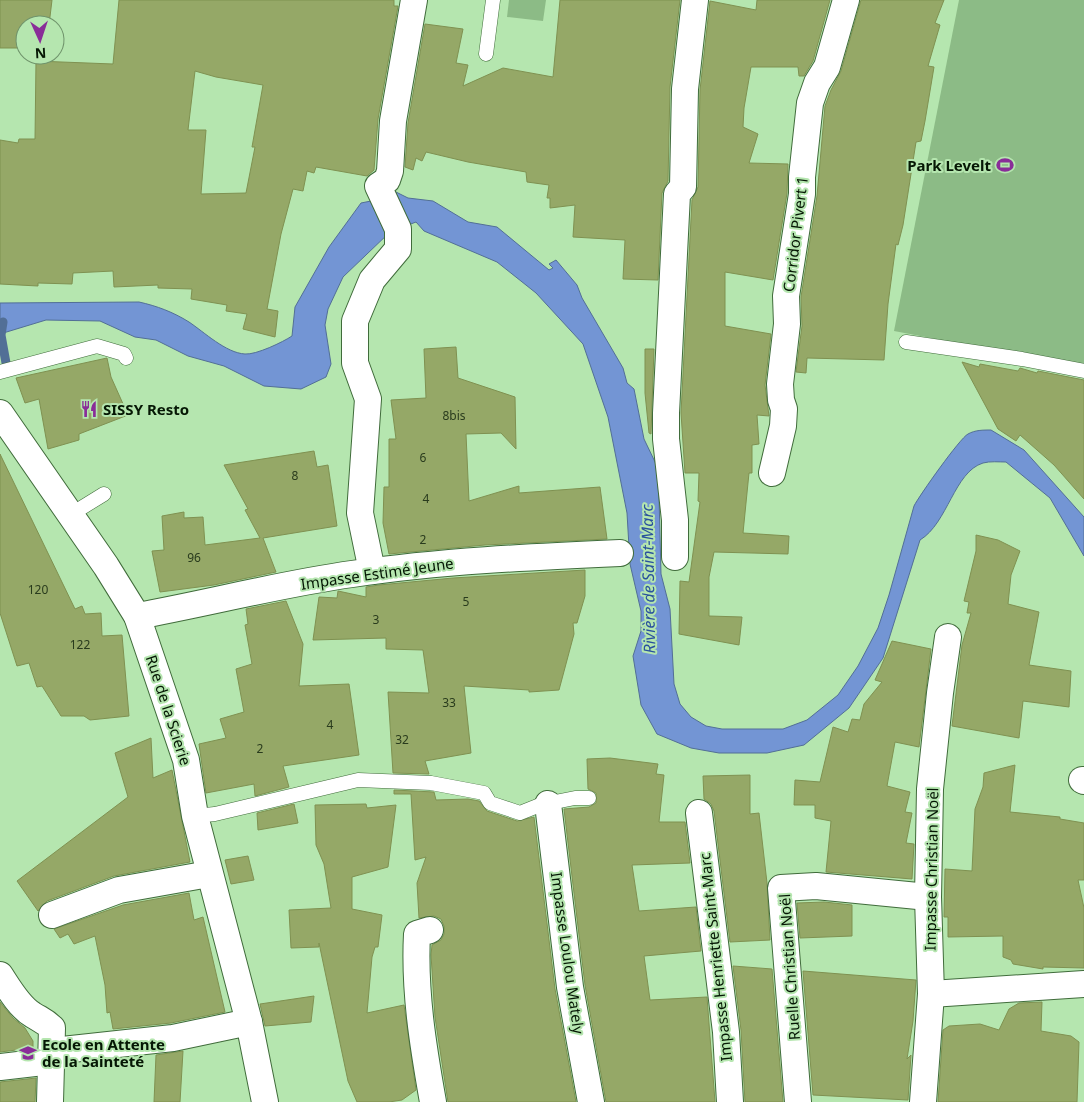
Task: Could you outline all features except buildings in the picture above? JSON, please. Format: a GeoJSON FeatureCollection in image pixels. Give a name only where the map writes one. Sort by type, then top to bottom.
{"type":"FeatureCollection","features":[{"type":"Feature","properties":{"kind":"street"},"geometry":{"type":"LineString","coordinates":[[372,571],[360,513],[368,399],[355,363],[355,321],[372,280],[398,249],[398,229],[378,186],[387,180],[390,170],[394,121],[414,0]]}},
{"type":"Feature","properties":{"kind":"street"},"geometry":{"type":"LineString","coordinates":[[675,557],[674,511],[666,439],[669,328],[678,194],[683,188],[685,89],[695,0]]}},
{"type":"Feature","properties":{"kind":"street","name":"Corridor Pivert 1"},"geometry":{"type":"LineString","coordinates":[[772,473],[783,426],[784,409],[781,400],[780,384],[787,324],[786,296],[800,213],[810,103],[817,83],[827,68],[846,0]]}},
{"type":"Feature","properties":{"kind":"street","name":"Rue de la Scierie"},"geometry":{"type":"LineString","coordinates":[[1,416],[137,616],[186,760],[195,816],[248,1022],[265,1102]]}},
{"type":"Feature","properties":{"kind":"street","name":"Impasse Estimé Jeune"},"geometry":{"type":"LineString","coordinates":[[137,616],[191,606],[223,597],[372,571],[465,561],[620,553]]}},
{"type":"Feature","properties":{"kind":"street","name":"Impasse Christian Noël"},"geometry":{"type":"LineString","coordinates":[[923,1102],[931,994],[928,897],[930,789],[948,637]]}},
{"type":"Feature","properties":{"kind":"street","name":"Impasse Loulou Mately"},"geometry":{"type":"LineString","coordinates":[[548,804],[570,987],[591,1102]]}},
{"type":"Feature","properties":{"kind":"street","name":"Impasse Henriette Saint-Marc"},"geometry":{"type":"LineString","coordinates":[[699,813],[726,1032],[730,1102]]}},
{"type":"Feature","properties":{"kind":"street"},"geometry":{"type":"LineString","coordinates":[[52,915],[119,890],[209,874]]}},
{"type":"Feature","properties":{"kind":"street","name":"Ruelle Christian Noël"},"geometry":{"type":"LineString","coordinates":[[798,1102],[781,888],[816,886],[928,897]]}},
{"type":"Feature","properties":{"kind":"street"},"geometry":{"type":"LineString","coordinates":[[430,930],[418,934],[416,960],[419,1024],[433,1102]]}},
{"type":"Feature","properties":{"kind":"street"},"geometry":{"type":"LineString","coordinates":[[0,975],[10,990],[32,1015],[44,1018],[52,1028],[50,1102]]}},
{"type":"Feature","properties":{"kind":"street"},"geometry":{"type":"LineString","coordinates":[[931,994],[1084,984]]}},
{"type":"Feature","properties":{"kind":"street"},"geometry":{"type":"LineString","coordinates":[[0,1067],[52,1056],[173,1038],[248,1022]]}},
{"type":"Feature","properties":{"kind":"lane"},"geometry":{"type":"LineString","coordinates":[[486,54],[493,0]]}},
{"type":"Feature","properties":{"kind":"lane"},"geometry":{"type":"LineString","coordinates":[[906,342],[1022,359],[1084,371]]}},
{"type":"Feature","properties":{"kind":"lane"},"geometry":{"type":"LineString","coordinates":[[0,372],[97,346],[124,354],[126,358]]}},
{"type":"Feature","properties":{"kind":"lane"},"geometry":{"type":"LineString","coordinates":[[70,515],[104,494]]}},
{"type":"Feature","properties":{"kind":"lane"},"geometry":{"type":"LineString","coordinates":[[195,816],[215,814],[358,780],[431,783],[484,793],[490,803],[520,813],[575,798],[589,798]]}},
{"type":"Feature","properties":{"kind":"green space"},"geometry":{"type":"Polygon","coordinates":[[[509,0],[546,0],[543,21],[507,17],[509,0]]]}},
{"type":"Feature","properties":{"kind":"green space","name":"Park Levelt"},"geometry":{"type":"Polygon","coordinates":[[[959,0],[1084,0],[1084,367],[894,331],[959,0]]]}},
{"type":"Feature","properties":{"kind":"water","name":"Rivière de Saint-Marc"},"geometry":{"type":"Polygon","coordinates":[[[390,189],[408,198],[433,201],[468,222],[497,227],[549,270],[553,268],[549,264],[556,260],[577,285],[582,298],[623,368],[627,383],[634,389],[644,439],[656,464],[659,496],[661,574],[670,609],[674,684],[680,704],[691,717],[706,726],[722,729],[783,729],[807,720],[838,695],[858,666],[878,628],[914,506],[949,456],[968,434],[979,430],[991,430],[1024,450],[1084,517],[1084,556],[1050,498],[1006,462],[983,463],[973,468],[965,476],[938,522],[920,540],[883,658],[849,708],[804,745],[767,753],[719,753],[691,748],[657,734],[641,705],[633,656],[641,631],[641,611],[630,564],[627,513],[608,417],[583,344],[536,293],[497,262],[424,231],[416,222],[390,232],[343,277],[328,309],[325,325],[331,364],[326,377],[301,389],[264,386],[224,366],[188,356],[156,340],[135,337],[100,321],[46,320],[0,334],[0,303],[139,302],[159,307],[177,315],[230,350],[238,353],[250,354],[276,345],[292,336],[295,307],[329,247],[361,203],[376,200],[390,189]]]}},
{"type":"Feature","properties":{"kind":"waterway"},"geometry":{"type":"LineString","coordinates":[[3,322],[1,335],[6,363]]}},
{"type":"Feature","properties":{"kind":"place","name":"Park Levelt"},"geometry":{"type":"Point","coordinates":[1005,165]}},
{"type":"Feature","properties":{"kind":"place","name":"SISSY Resto"},"geometry":{"type":"Point","coordinates":[89,409]}},
{"type":"Feature","properties":{"kind":"place","name":"Ecole en Attente de la Sainteté"},"geometry":{"type":"Point","coordinates":[28,1053]}}]}
